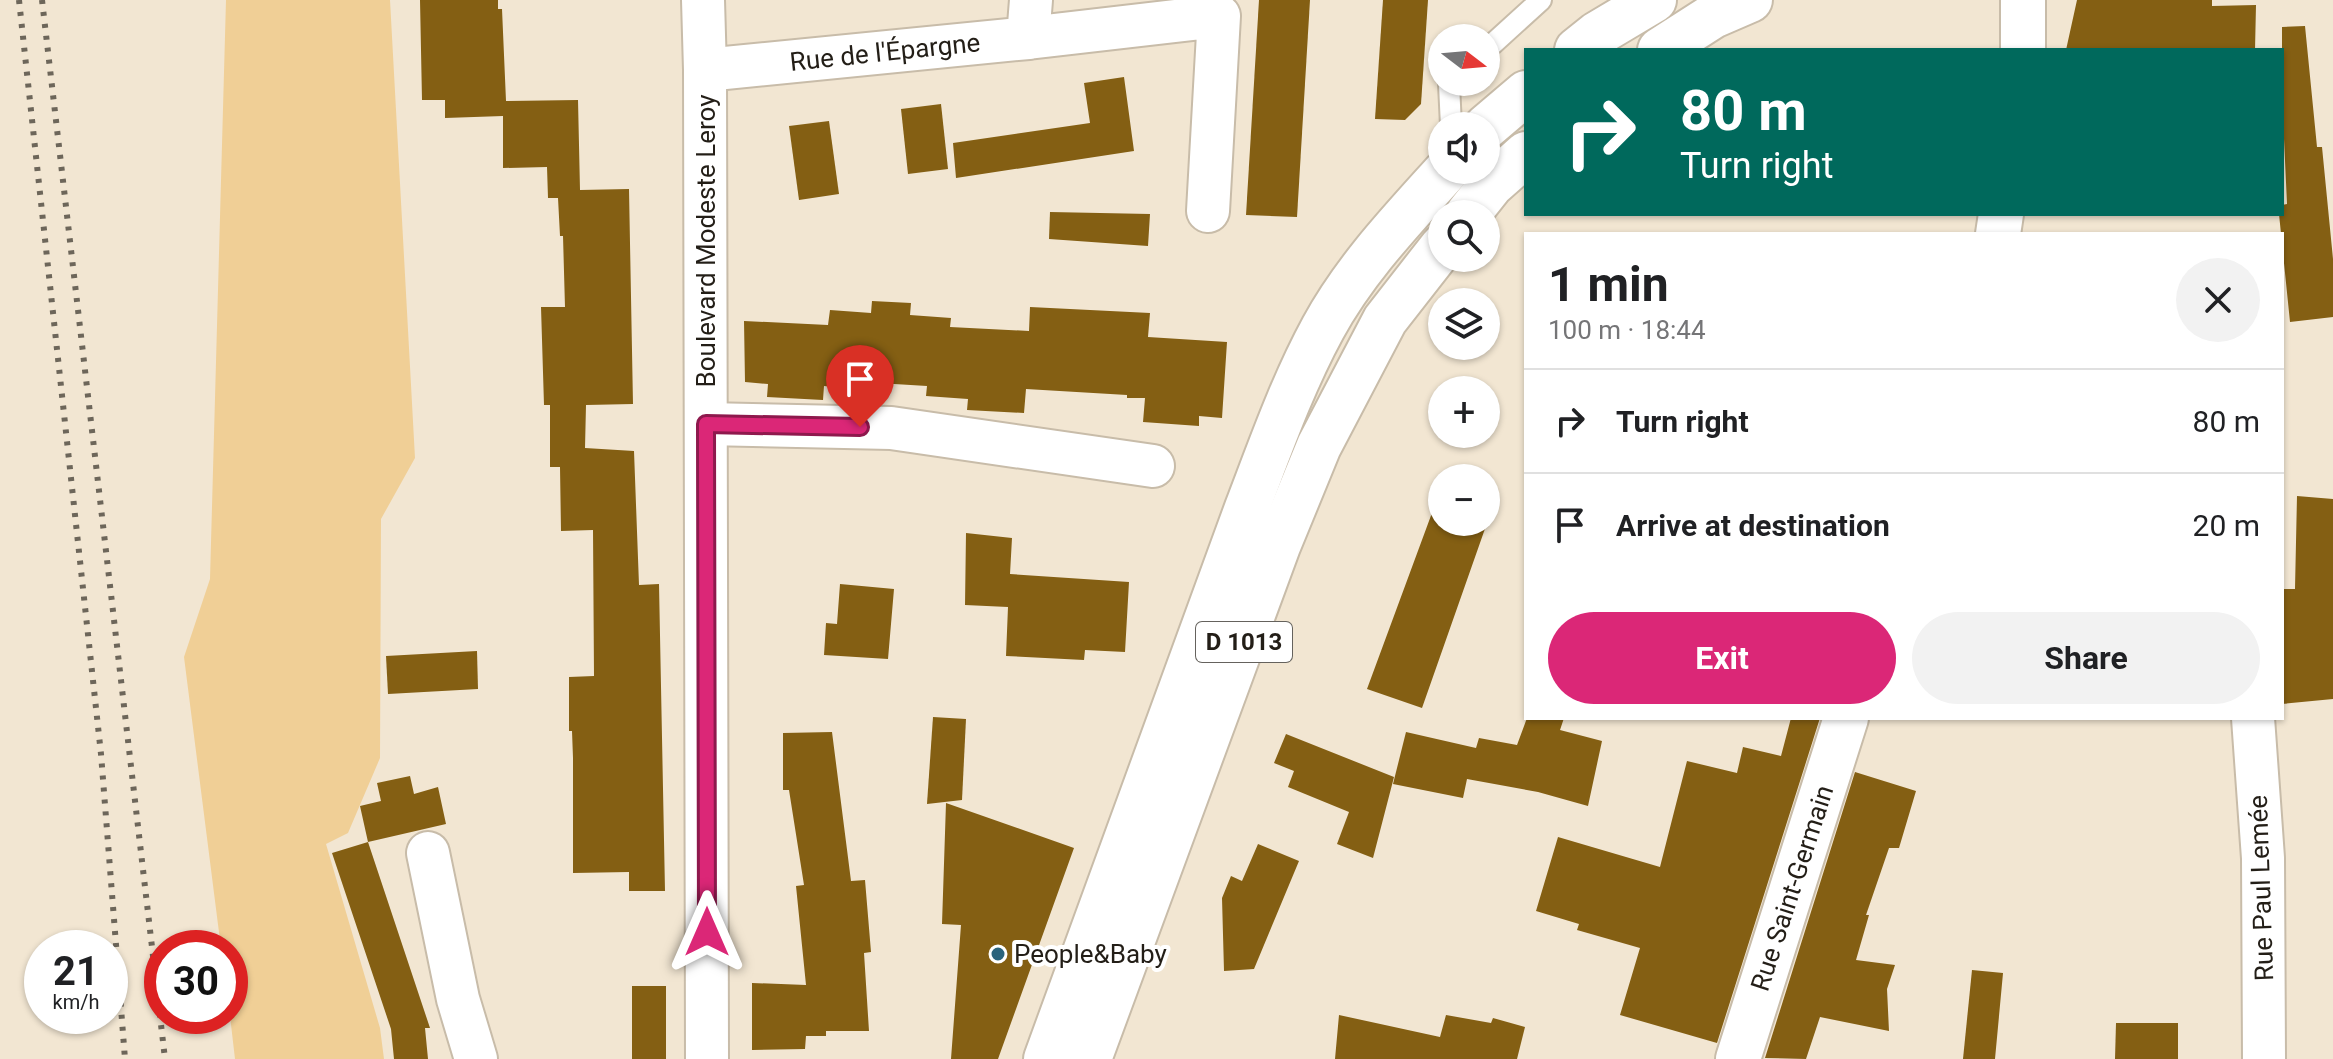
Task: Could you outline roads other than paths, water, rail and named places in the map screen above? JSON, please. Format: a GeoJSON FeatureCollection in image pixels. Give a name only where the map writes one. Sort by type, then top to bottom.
{"type":"FeatureCollection","features":[{"type":"Feature","properties":{"kind":"main road"},"geometry":{"type":"LineString","coordinates":[[1663,48],[1713,16],[1750,0]]}},
{"type":"Feature","properties":{"kind":"main road"},"geometry":{"type":"LineString","coordinates":[[2023,0],[2023,48]]}},
{"type":"Feature","properties":{"kind":"main road"},"geometry":{"type":"LineString","coordinates":[[1580,48],[1644,1]]}},
{"type":"Feature","properties":{"kind":"main road"},"geometry":{"type":"LineString","coordinates":[[1500,115],[1524,95]]}},
{"type":"Feature","properties":{"kind":"main road"},"geometry":{"type":"LineString","coordinates":[[1479,200],[1524,156]]}},
{"type":"Feature","properties":{"kind":"main road","name":"D 1013"},"geometry":{"type":"LineString","coordinates":[[1047,1050],[1282,419],[1323,328],[1379,245],[1434,184]]}},
{"type":"Feature","properties":{"kind":"main road","name":"D 1013"},"geometry":{"type":"LineString","coordinates":[[1089,1059],[1278,546],[1319,446],[1385,320],[1428,265]]}},
{"type":"Feature","properties":{"kind":"main road","name":"Rue Saint-Germain"},"geometry":{"type":"LineString","coordinates":[[1738,1059],[1845,720]]}},
{"type":"Feature","properties":{"kind":"street","name":"Boulevard Modeste Leroy"},"geometry":{"type":"LineString","coordinates":[[703,0],[707,1059]]}},
{"type":"Feature","properties":{"kind":"street","name":"Rue de l'Épargne"},"geometry":{"type":"LineString","coordinates":[[705,70],[1029,19],[1219,8]]}},
{"type":"Feature","properties":{"kind":"street"},"geometry":{"type":"LineString","coordinates":[[1208,211],[1219,8]]}},
{"type":"Feature","properties":{"kind":"street"},"geometry":{"type":"LineString","coordinates":[[706,424],[891,428],[1153,466]]}},
{"type":"Feature","properties":{"kind":"street","name":"Rue Paul Lemée"},"geometry":{"type":"LineString","coordinates":[[2253,720],[2263,858],[2264,1059]]}},
{"type":"Feature","properties":{"kind":"street"},"geometry":{"type":"LineString","coordinates":[[428,853],[458,999],[476,1059]]}},
{"type":"Feature","properties":{"kind":"lane"},"geometry":{"type":"LineString","coordinates":[[1500,37],[1541,0]]}},
{"type":"Feature","properties":{"kind":"railway"},"geometry":{"type":"LineString","coordinates":[[19,0],[101,754],[125,1059]]}},
{"type":"Feature","properties":{"kind":"railway"},"geometry":{"type":"LineString","coordinates":[[42,0],[165,1059]]}},
{"type":"Feature","properties":{"kind":"place","name":"People&Baby"},"geometry":{"type":"Point","coordinates":[998,954]}}]}
